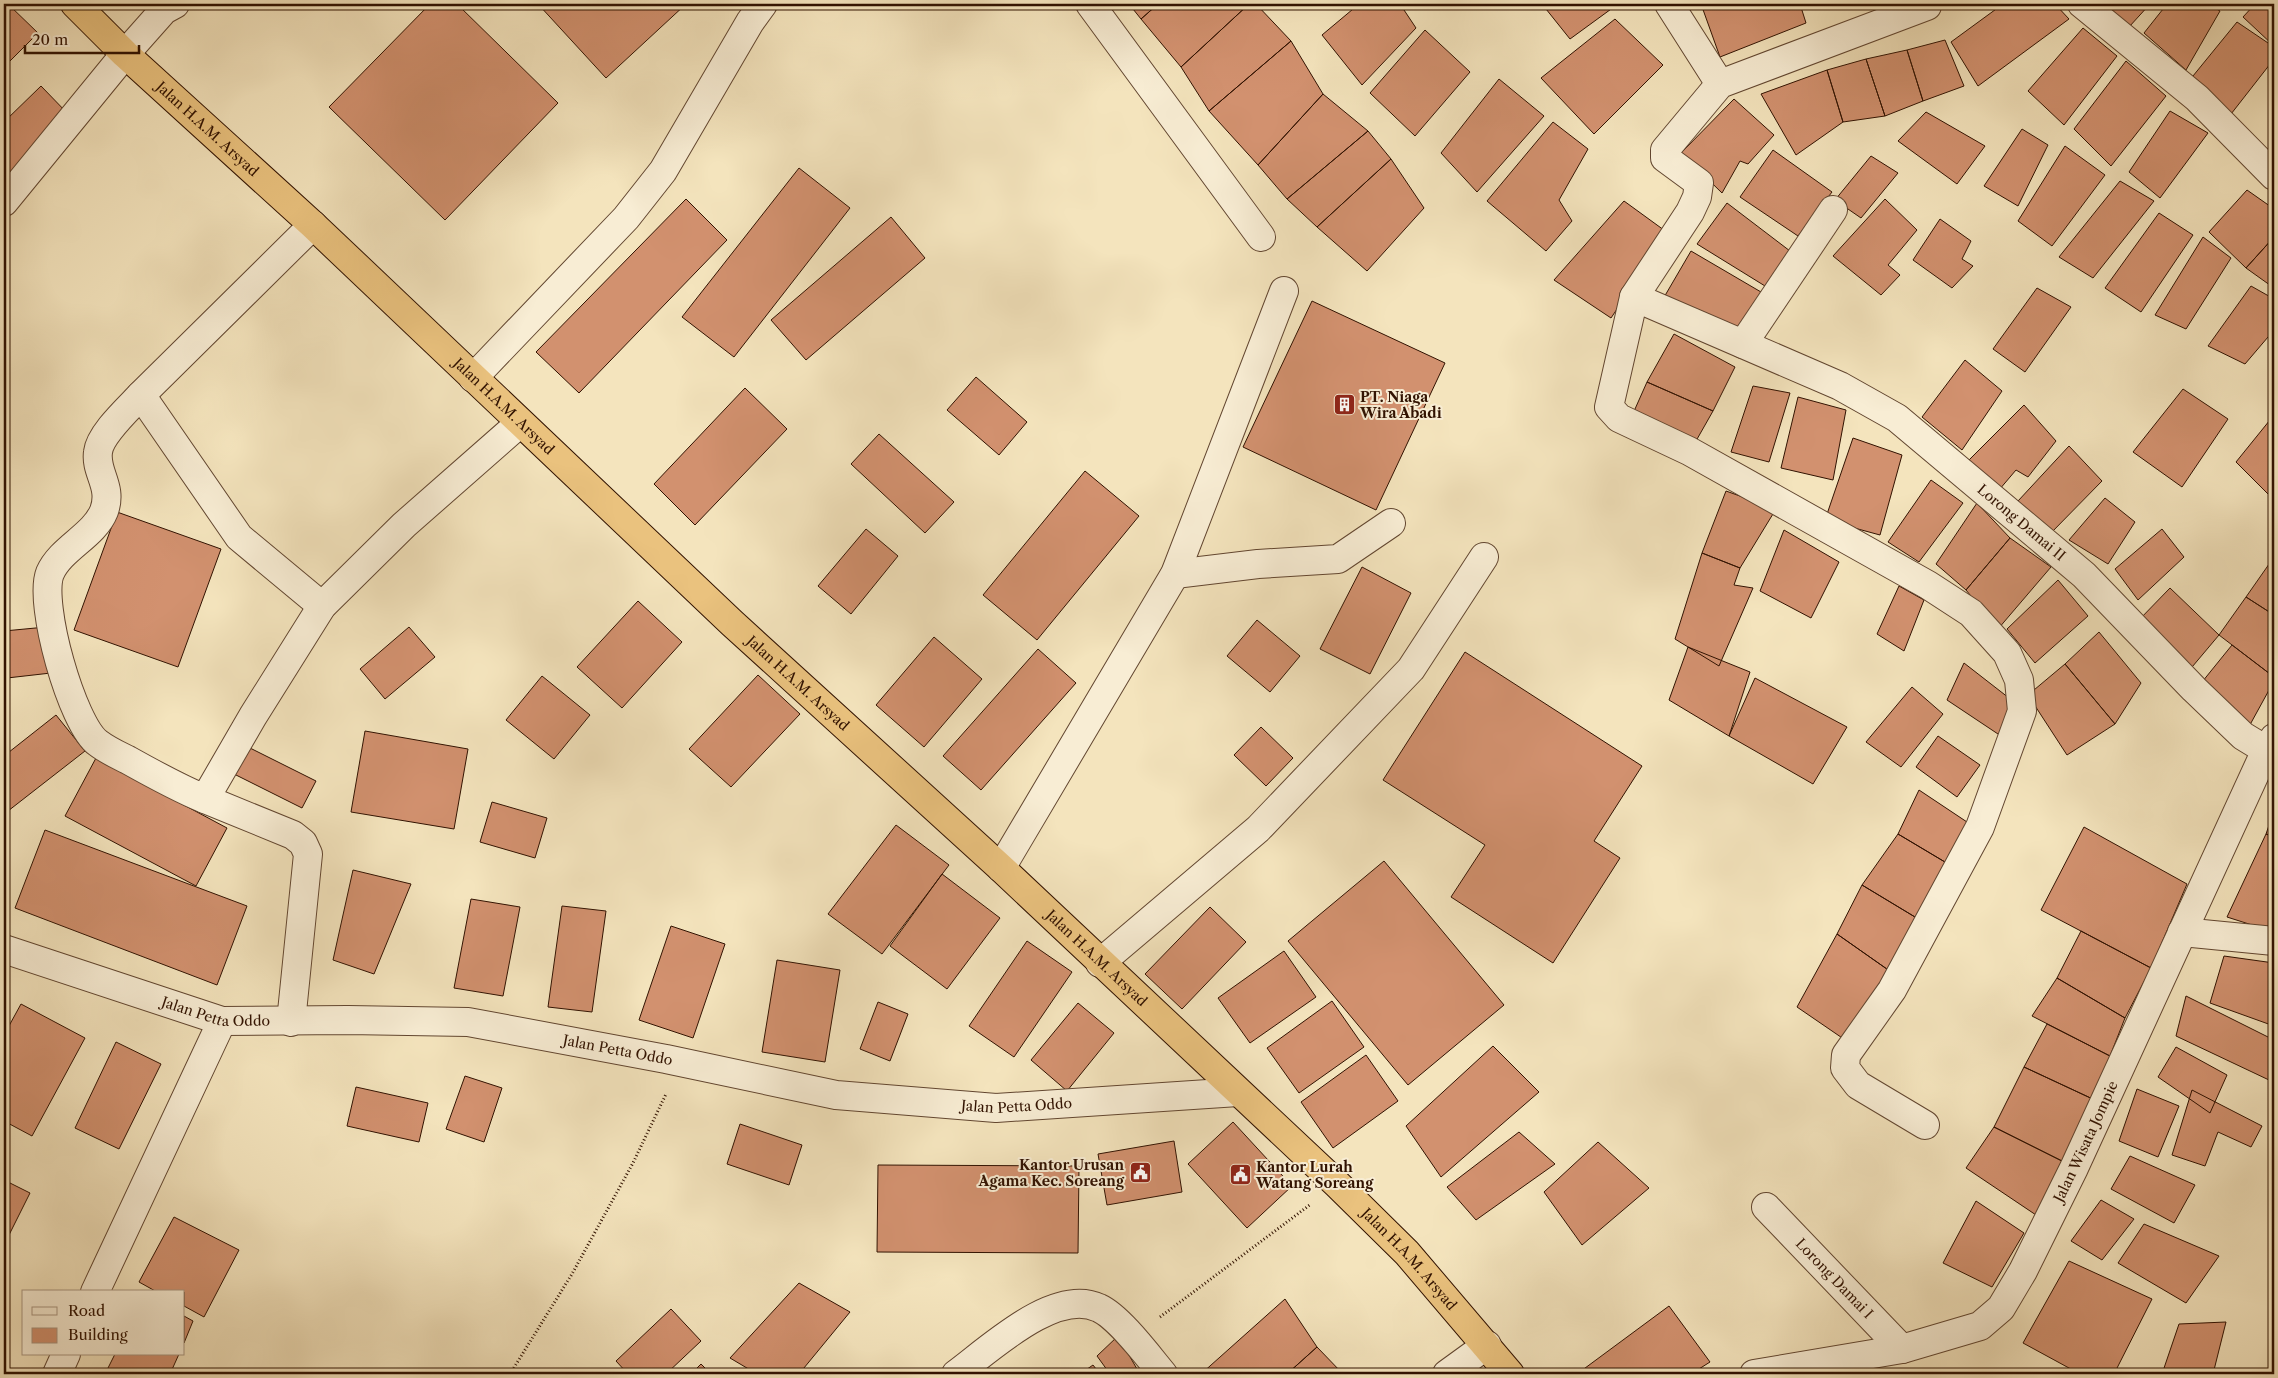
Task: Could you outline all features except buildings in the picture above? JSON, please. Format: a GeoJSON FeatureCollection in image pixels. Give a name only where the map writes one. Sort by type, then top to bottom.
{"type":"FeatureCollection","features":[{"type":"Feature","properties":{"kind":"highway","name":"Jalan H.A.M. Arsyad"},"geometry":{"type":"LineString","coordinates":[[75,4],[125,54],[313,225],[732,623],[1000,868],[1337,1184],[1407,1253],[1510,1374]]}},
{"type":"Feature","properties":{"kind":"street"},"geometry":{"type":"LineString","coordinates":[[4,202],[125,54],[164,10],[175,4]]}},
{"type":"Feature","properties":{"kind":"street"},"geometry":{"type":"LineString","coordinates":[[473,378],[626,218],[639,202],[663,171],[763,4]]}},
{"type":"Feature","properties":{"kind":"street"},"geometry":{"type":"LineString","coordinates":[[1090,4],[1261,237]]}},
{"type":"Feature","properties":{"kind":"street"},"geometry":{"type":"LineString","coordinates":[[1669,4],[1720,84]]}},
{"type":"Feature","properties":{"kind":"street"},"geometry":{"type":"LineString","coordinates":[[1925,1125],[1858,1085],[1845,1068],[1846,1055],[1892,990],[1980,827],[2022,711],[2019,680],[2006,653],[1971,613],[1928,584],[1689,451],[1619,418],[1609,407],[1634,297],[1690,212],[1697,197],[1699,183],[1665,158],[1665,150],[1720,84],[1929,4]]}},
{"type":"Feature","properties":{"kind":"street"},"geometry":{"type":"LineString","coordinates":[[2082,4],[2197,98],[2274,176]]}},
{"type":"Feature","properties":{"kind":"street"},"geometry":{"type":"LineString","coordinates":[[1742,344],[1833,210]]}},
{"type":"Feature","properties":{"kind":"street"},"geometry":{"type":"LineString","coordinates":[[291,1022],[308,854],[303,843],[293,835],[179,788],[98,743],[84,727],[52,640],[48,580],[61,558],[103,513],[108,496],[98,456],[99,446],[115,423],[313,225]]}},
{"type":"Feature","properties":{"kind":"street"},"geometry":{"type":"LineString","coordinates":[[1000,868],[1175,574],[1284,291]]}},
{"type":"Feature","properties":{"kind":"street","name":"Lorong Damai II"},"geometry":{"type":"LineString","coordinates":[[1634,297],[1840,386],[1897,418],[2084,575],[2194,689],[2243,736],[2270,744]]}},
{"type":"Feature","properties":{"kind":"street"},"geometry":{"type":"LineString","coordinates":[[141,395],[239,536],[255,552],[322,606]]}},
{"type":"Feature","properties":{"kind":"street"},"geometry":{"type":"LineString","coordinates":[[205,799],[253,716],[322,606],[404,525],[520,423]]}},
{"type":"Feature","properties":{"kind":"street"},"geometry":{"type":"LineString","coordinates":[[1175,574],[1258,564],[1338,559],[1391,523]]}},
{"type":"Feature","properties":{"kind":"street"},"geometry":{"type":"LineString","coordinates":[[1100,963],[1258,829],[1411,668],[1484,557]]}},
{"type":"Feature","properties":{"kind":"street","name":"Jalan Wisata Jompie"},"geometry":{"type":"LineString","coordinates":[[1754,1374],[1902,1349],[1980,1326],[2001,1308],[2023,1271],[2074,1168],[2270,744]]}},
{"type":"Feature","properties":{"kind":"street"},"geometry":{"type":"LineString","coordinates":[[2182,932],[2274,941]]}},
{"type":"Feature","properties":{"kind":"street","name":"Jalan Petta Oddo"},"geometry":{"type":"LineString","coordinates":[[4,949],[222,1021],[291,1022],[348,1020],[468,1022],[666,1059],[836,1095],[996,1108],[1238,1092]]}},
{"type":"Feature","properties":{"kind":"street"},"geometry":{"type":"LineString","coordinates":[[96,1290],[222,1021]]}},
{"type":"Feature","properties":{"kind":"street","name":"Lorong Damai I"},"geometry":{"type":"LineString","coordinates":[[1766,1207],[1902,1349]]}},
{"type":"Feature","properties":{"kind":"street"},"geometry":{"type":"LineString","coordinates":[[956,1374],[1038,1314],[1066,1304],[1086,1304],[1101,1308],[1133,1337],[1163,1374]]}},
{"type":"Feature","properties":{"kind":"street"},"geometry":{"type":"LineString","coordinates":[[1447,1374],[1487,1345]]}},
{"type":"Feature","properties":{"kind":"street"},"geometry":{"type":"LineString","coordinates":[[57,1374],[65,1356]]}},
{"type":"Feature","properties":{"kind":"path"},"geometry":{"type":"LineString","coordinates":[[510,1374],[572,1274],[633,1163],[666,1095],[666,1059]]}},
{"type":"Feature","properties":{"kind":"path"},"geometry":{"type":"LineString","coordinates":[[1133,1337],[1337,1184]]}},
{"type":"Feature","properties":{"kind":"place","name":"PT. Niaga Wira Abadi"},"geometry":{"type":"Point","coordinates":[1344,405]}},
{"type":"Feature","properties":{"kind":"place","name":"Kantor Urusan Agama Kec. Soreang"},"geometry":{"type":"Point","coordinates":[1140,1173]}},
{"type":"Feature","properties":{"kind":"place","name":"Kantor Lurah Watang Soreang"},"geometry":{"type":"Point","coordinates":[1240,1175]}}]}
